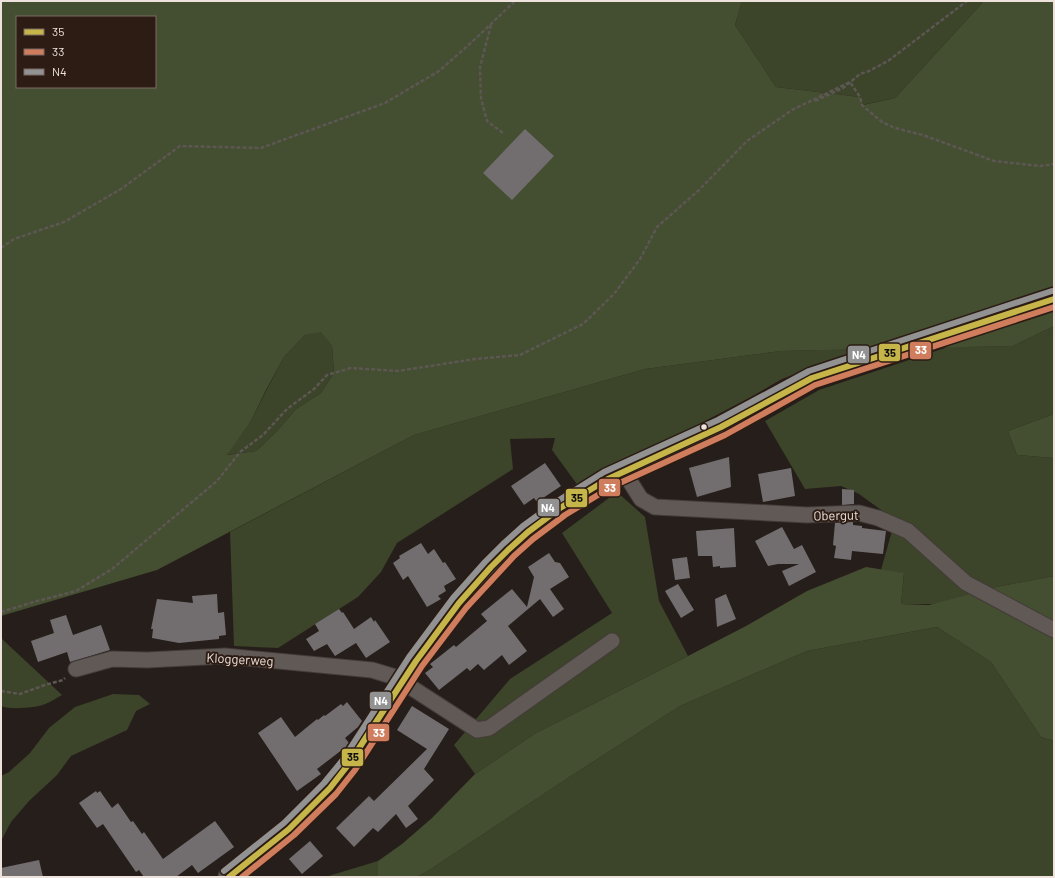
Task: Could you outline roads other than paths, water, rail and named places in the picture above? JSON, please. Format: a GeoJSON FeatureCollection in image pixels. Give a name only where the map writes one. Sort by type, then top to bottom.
{"type":"FeatureCollection","features":[{"type":"Feature","properties":{"kind":"street"},"geometry":{"type":"LineString","coordinates":[[229,877],[301,818],[324,795],[341,775],[420,656],[472,588],[509,549],[554,513],[577,497],[624,472],[741,417],[778,395],[812,378],[1054,299]]}},
{"type":"Feature","properties":{"kind":"street","name":"Obergut"},"geometry":{"type":"LineString","coordinates":[[624,472],[641,499],[655,507],[807,515],[859,513],[878,518],[908,531],[966,583],[1054,630]]}},
{"type":"Feature","properties":{"kind":"street","name":"Kloggerweg"},"geometry":{"type":"LineString","coordinates":[[76,669],[112,659],[147,660],[225,656],[372,670],[395,677],[477,730],[489,728],[612,641]]}}]}
